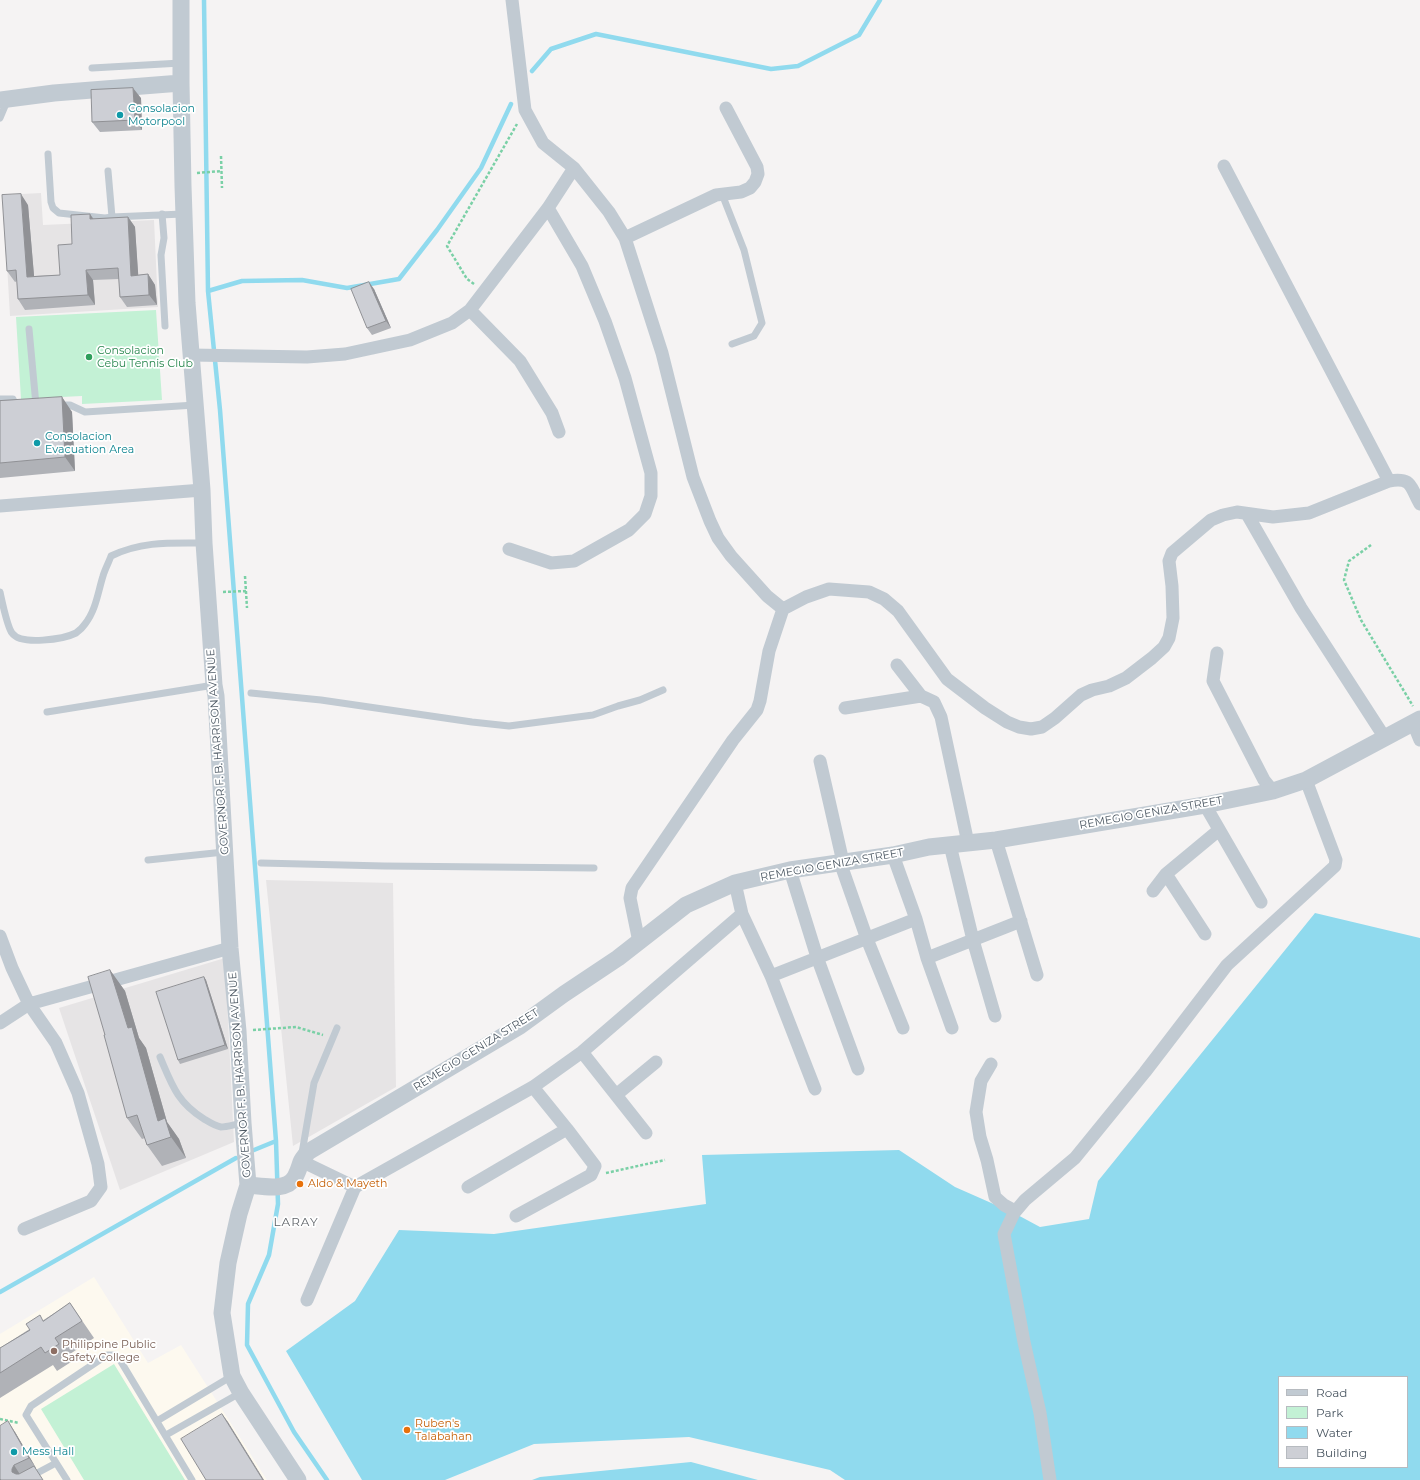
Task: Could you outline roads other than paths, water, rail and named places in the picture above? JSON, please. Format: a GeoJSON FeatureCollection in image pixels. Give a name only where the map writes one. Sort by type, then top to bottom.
{"type":"FeatureCollection","features":[{"type":"Feature","properties":{"kind":"street","name":"GOVERNOR F. B. HARRISON AVENUE"},"geometry":{"type":"LineString","coordinates":[[181,0],[180,83],[183,214],[191,355],[202,490],[204,543],[216,704],[230,948],[242,1031],[243,1123],[248,1185],[239,1214],[228,1263],[222,1313],[232,1376],[241,1393],[298,1480]]}},
{"type":"Feature","properties":{"kind":"street"},"geometry":{"type":"LineString","coordinates":[[512,0],[525,110],[543,143],[574,168],[609,212],[625,238],[662,353],[693,477],[710,521],[718,538],[730,556],[767,596],[783,609]]}},
{"type":"Feature","properties":{"kind":"street"},"geometry":{"type":"LineString","coordinates":[[4,99],[54,93],[180,83]]}},
{"type":"Feature","properties":{"kind":"street"},"geometry":{"type":"LineString","coordinates":[[625,238],[716,195],[741,192],[750,188],[755,182],[758,174],[757,167],[726,108]]}},
{"type":"Feature","properties":{"kind":"street"},"geometry":{"type":"LineString","coordinates":[[1224,166],[1389,481]]}},
{"type":"Feature","properties":{"kind":"street"},"geometry":{"type":"LineString","coordinates":[[191,355],[307,357],[345,354],[410,340],[452,323],[470,310],[548,208],[574,168]]}},
{"type":"Feature","properties":{"kind":"street"},"geometry":{"type":"LineString","coordinates":[[509,549],[551,563],[574,561],[629,530],[645,514],[651,496],[651,473],[625,378],[605,321],[582,266],[548,208]]}},
{"type":"Feature","properties":{"kind":"street"},"geometry":{"type":"LineString","coordinates":[[470,310],[520,361],[552,413],[559,432]]}},
{"type":"Feature","properties":{"kind":"street"},"geometry":{"type":"LineString","coordinates":[[639,942],[630,898],[632,888],[733,740],[757,710],[769,651],[783,609],[806,597],[829,589],[869,592],[884,599],[898,611],[948,679],[985,708],[1007,722],[1019,727],[1031,729],[1042,728],[1081,695],[1092,690],[1109,686],[1126,678],[1164,647],[1169,638],[1173,618],[1172,586],[1168,561],[1172,553],[1211,520],[1223,515],[1237,512],[1274,517],[1309,513],[1389,481],[1400,479],[1405,480],[1409,484],[1420,504]]}},
{"type":"Feature","properties":{"kind":"street"},"geometry":{"type":"LineString","coordinates":[[0,506],[202,490]]}},
{"type":"Feature","properties":{"kind":"street"},"geometry":{"type":"LineString","coordinates":[[1247,514],[1301,608],[1385,738]]}},
{"type":"Feature","properties":{"kind":"street"},"geometry":{"type":"LineString","coordinates":[[1217,653],[1213,682],[1264,780],[1273,791]]}},
{"type":"Feature","properties":{"kind":"street"},"geometry":{"type":"LineString","coordinates":[[897,664],[922,696],[934,702],[941,717],[968,843]]}},
{"type":"Feature","properties":{"kind":"street"},"geometry":{"type":"LineString","coordinates":[[845,708],[922,696]]}},
{"type":"Feature","properties":{"kind":"street"},"geometry":{"type":"LineString","coordinates":[[1416,718],[1420,740]]}},
{"type":"Feature","properties":{"kind":"street","name":"REMEGIO GENIZA STREET"},"geometry":{"type":"LineString","coordinates":[[248,1185],[266,1187],[286,1186],[295,1179],[301,1161],[308,1152],[520,1026],[564,994],[618,958],[686,905],[735,883],[790,870],[893,855],[929,847],[996,840],[1205,805],[1273,791],[1306,780],[1385,738],[1416,718]]}},
{"type":"Feature","properties":{"kind":"street"},"geometry":{"type":"LineString","coordinates":[[820,760],[842,862],[866,939],[903,1028]]}},
{"type":"Feature","properties":{"kind":"street"},"geometry":{"type":"LineString","coordinates":[[1050,1480],[1040,1413],[1024,1342],[1004,1234],[1015,1211],[1025,1200],[1075,1158],[1145,1072],[1227,965],[1335,866],[1336,860],[1306,780]]}},
{"type":"Feature","properties":{"kind":"street"},"geometry":{"type":"LineString","coordinates":[[1205,805],[1261,902]]}},
{"type":"Feature","properties":{"kind":"street"},"geometry":{"type":"LineString","coordinates":[[1153,891],[1166,874],[1219,830]]}},
{"type":"Feature","properties":{"kind":"street"},"geometry":{"type":"LineString","coordinates":[[996,840],[1038,974]]}},
{"type":"Feature","properties":{"kind":"street"},"geometry":{"type":"LineString","coordinates":[[950,844],[972,940],[995,1016]]}},
{"type":"Feature","properties":{"kind":"street"},"geometry":{"type":"LineString","coordinates":[[893,855],[952,1028]]}},
{"type":"Feature","properties":{"kind":"street"},"geometry":{"type":"LineString","coordinates":[[790,870],[817,957],[858,1069]]}},
{"type":"Feature","properties":{"kind":"street"},"geometry":{"type":"LineString","coordinates":[[1166,874],[1204,934]]}},
{"type":"Feature","properties":{"kind":"street"},"geometry":{"type":"LineString","coordinates":[[735,883],[742,914],[771,976],[815,1089]]}},
{"type":"Feature","properties":{"kind":"street"},"geometry":{"type":"LineString","coordinates":[[307,1300],[355,1187],[533,1087],[582,1052],[742,914]]}},
{"type":"Feature","properties":{"kind":"street"},"geometry":{"type":"LineString","coordinates":[[771,976],[916,919]]}},
{"type":"Feature","properties":{"kind":"street"},"geometry":{"type":"LineString","coordinates":[[927,958],[1021,921]]}},
{"type":"Feature","properties":{"kind":"street"},"geometry":{"type":"LineString","coordinates":[[0,936],[12,968],[29,1004],[56,1043],[78,1093],[98,1164],[101,1187],[91,1201],[24,1229]]}},
{"type":"Feature","properties":{"kind":"street"},"geometry":{"type":"LineString","coordinates":[[0,1023],[29,1004],[230,948]]}},
{"type":"Feature","properties":{"kind":"street"},"geometry":{"type":"LineString","coordinates":[[582,1052],[646,1133]]}},
{"type":"Feature","properties":{"kind":"street"},"geometry":{"type":"LineString","coordinates":[[616,1095],[656,1062]]}},
{"type":"Feature","properties":{"kind":"street"},"geometry":{"type":"LineString","coordinates":[[991,1064],[981,1081],[976,1112],[980,1136],[995,1197],[1004,1205],[1015,1211]]}},
{"type":"Feature","properties":{"kind":"street"},"geometry":{"type":"LineString","coordinates":[[516,1216],[591,1175],[595,1166],[567,1128],[533,1087]]}},
{"type":"Feature","properties":{"kind":"street"},"geometry":{"type":"LineString","coordinates":[[468,1187],[567,1128]]}},
{"type":"Feature","properties":{"kind":"street"},"geometry":{"type":"LineString","coordinates":[[301,1161],[355,1187]]}},
{"type":"Feature","properties":{"kind":"lane"},"geometry":{"type":"LineString","coordinates":[[92,68],[181,63]]}},
{"type":"Feature","properties":{"kind":"lane"},"geometry":{"type":"LineString","coordinates":[[0,118],[4,99]]}},
{"type":"Feature","properties":{"kind":"lane"},"geometry":{"type":"LineString","coordinates":[[48,154],[51,202],[53,208],[59,213],[105,218],[183,214]]}},
{"type":"Feature","properties":{"kind":"lane"},"geometry":{"type":"LineString","coordinates":[[108,171],[112,217]]}},
{"type":"Feature","properties":{"kind":"lane"},"geometry":{"type":"LineString","coordinates":[[722,194],[744,250],[762,323],[754,336],[732,344]]}},
{"type":"Feature","properties":{"kind":"lane"},"geometry":{"type":"LineString","coordinates":[[162,214],[164,238],[161,255],[165,326]]}},
{"type":"Feature","properties":{"kind":"lane"},"geometry":{"type":"LineString","coordinates":[[29,329],[36,405]]}},
{"type":"Feature","properties":{"kind":"lane"},"geometry":{"type":"LineString","coordinates":[[0,399],[13,399],[16,407],[36,405],[70,405],[85,412],[195,405]]}},
{"type":"Feature","properties":{"kind":"lane"},"geometry":{"type":"LineString","coordinates":[[0,592],[12,634],[21,639],[38,641],[66,636],[77,632],[86,623],[97,600],[103,574],[112,556],[125,550],[150,544],[204,543]]}},
{"type":"Feature","properties":{"kind":"lane"},"geometry":{"type":"LineString","coordinates":[[47,712],[214,685]]}},
{"type":"Feature","properties":{"kind":"lane"},"geometry":{"type":"LineString","coordinates":[[251,693],[321,700],[509,726],[593,715],[640,700],[663,690]]}},
{"type":"Feature","properties":{"kind":"lane"},"geometry":{"type":"LineString","coordinates":[[148,860],[224,852]]}},
{"type":"Feature","properties":{"kind":"lane"},"geometry":{"type":"LineString","coordinates":[[261,863],[594,868]]}},
{"type":"Feature","properties":{"kind":"lane"},"geometry":{"type":"LineString","coordinates":[[301,1161],[314,1084],[337,1028]]}},
{"type":"Feature","properties":{"kind":"lane"},"geometry":{"type":"LineString","coordinates":[[160,1057],[171,1084],[181,1100],[193,1112],[211,1123],[222,1127],[243,1123]]}},
{"type":"Feature","properties":{"kind":"lane"},"geometry":{"type":"LineString","coordinates":[[66,1480],[26,1415],[31,1406],[107,1355],[114,1355],[120,1360],[192,1480]]}},
{"type":"Feature","properties":{"kind":"lane"},"geometry":{"type":"LineString","coordinates":[[157,1421],[232,1376]]}},
{"type":"Feature","properties":{"kind":"lane"},"geometry":{"type":"LineString","coordinates":[[166,1435],[241,1393]]}},
{"type":"Feature","properties":{"kind":"lane"},"geometry":{"type":"LineString","coordinates":[[24,1480],[56,1463]]}},
{"type":"Feature","properties":{"kind":"water"},"geometry":{"type":"Polygon","coordinates":[[[1315,913],[1420,938],[1420,1480],[845,1480],[830,1470],[689,1437],[534,1444],[445,1480],[362,1480],[286,1351],[355,1301],[399,1230],[494,1234],[706,1204],[702,1155],[899,1150],[955,1187],[1014,1213],[1040,1227],[1089,1219],[1098,1181],[1315,913]]]}},
{"type":"Feature","properties":{"kind":"water"},"geometry":{"type":"Polygon","coordinates":[[[691,1462],[758,1480],[532,1480],[540,1477],[691,1462]]]}},
{"type":"Feature","properties":{"kind":"waterway"},"geometry":{"type":"LineString","coordinates":[[204,0],[208,291],[220,410],[276,1141],[278,1204],[269,1255],[248,1304],[247,1345],[294,1432],[327,1480]]}},
{"type":"Feature","properties":{"kind":"waterway"},"geometry":{"type":"LineString","coordinates":[[532,71],[551,49],[596,34],[771,69],[798,66],[859,35],[880,0]]}},
{"type":"Feature","properties":{"kind":"waterway"},"geometry":{"type":"LineString","coordinates":[[208,291],[242,281],[302,280],[347,288],[399,279],[437,230],[481,168],[511,104]]}},
{"type":"Feature","properties":{"kind":"waterway"},"geometry":{"type":"LineString","coordinates":[[254,1150],[276,1141]]}},
{"type":"Feature","properties":{"kind":"waterway"},"geometry":{"type":"LineString","coordinates":[[0,1292],[236,1158]]}},
{"type":"Feature","properties":{"kind":"place","name":"Consolacion Motorpool"},"geometry":{"type":"Point","coordinates":[120,115]}},
{"type":"Feature","properties":{"kind":"place","name":"Consolacion Cebu Tennis Club"},"geometry":{"type":"Point","coordinates":[89,357]}},
{"type":"Feature","properties":{"kind":"place","name":"Consolacion Evacuation Area"},"geometry":{"type":"Point","coordinates":[37,443]}},
{"type":"Feature","properties":{"kind":"place","name":"Aldo & Mayeth"},"geometry":{"type":"Point","coordinates":[300,1184]}},
{"type":"Feature","properties":{"kind":"place","name":"Philippine Public Safety College"},"geometry":{"type":"Point","coordinates":[54,1351]}},
{"type":"Feature","properties":{"kind":"place","name":"Ruben's Talabahan"},"geometry":{"type":"Point","coordinates":[407,1430]}},
{"type":"Feature","properties":{"kind":"place","name":"Mess Hall"},"geometry":{"type":"Point","coordinates":[14,1452]}},
{"type":"Feature","properties":{"kind":"district","name":"LARAY"},"geometry":{"type":"Point","coordinates":[296,1222]}}]}
